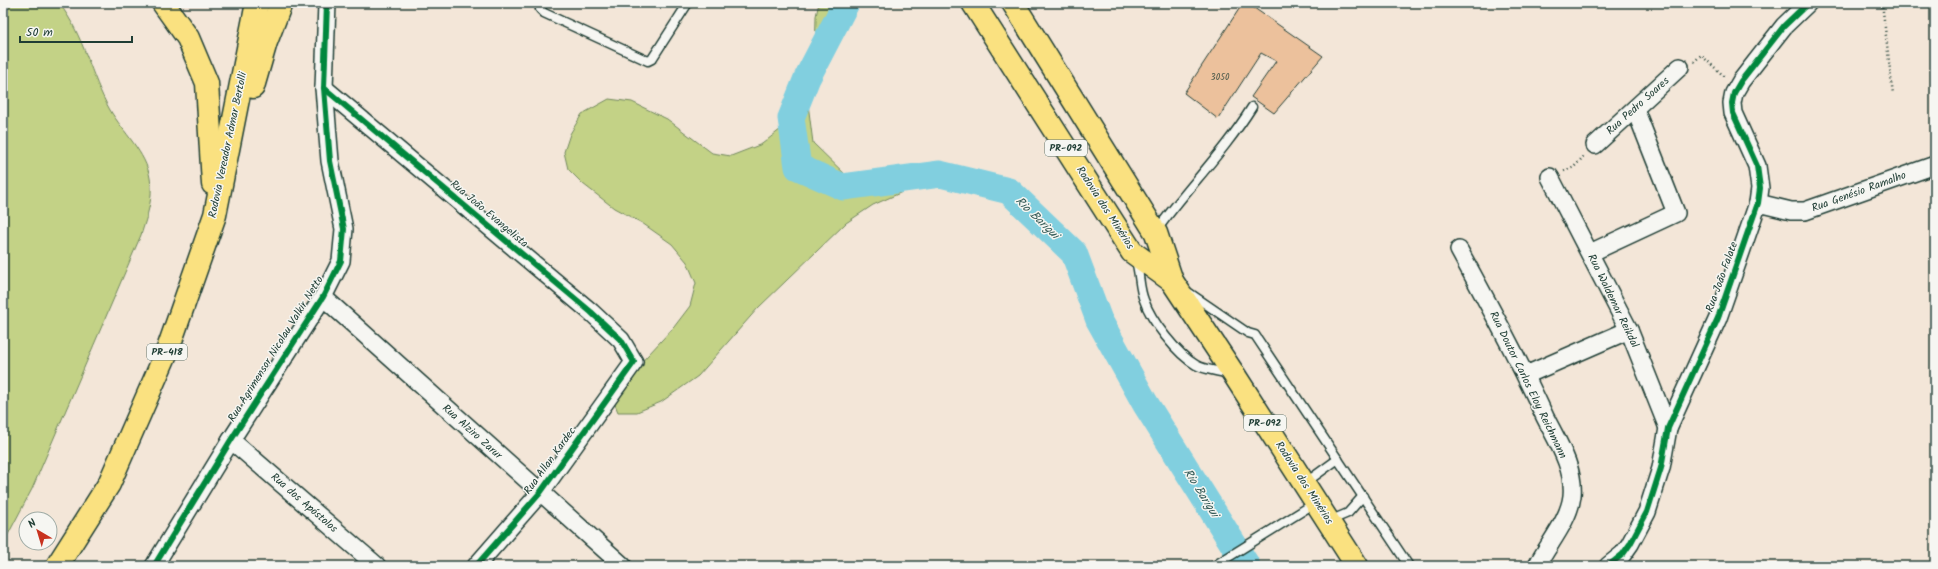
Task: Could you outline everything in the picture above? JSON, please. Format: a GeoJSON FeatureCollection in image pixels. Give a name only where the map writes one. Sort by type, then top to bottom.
{"type":"FeatureCollection","features":[{"type":"Feature","properties":{"kind":"main road"},"geometry":{"type":"LineString","coordinates":[[162,3],[188,38],[206,83],[215,215]]}},
{"type":"Feature","properties":{"kind":"main road","name":"Rodovia Vereador Admar Bertolli"},"geometry":{"type":"LineString","coordinates":[[57,566],[112,477],[168,349],[215,215],[257,3]]}},
{"type":"Feature","properties":{"kind":"main road"},"geometry":{"type":"LineString","coordinates":[[215,215],[238,142],[266,42],[281,3]]}},
{"type":"Feature","properties":{"kind":"main road","name":"Rodovia dos Minérios"},"geometry":{"type":"LineString","coordinates":[[973,3],[1132,252],[1172,281]]}},
{"type":"Feature","properties":{"kind":"main road","name":"Rodovia dos Minérios"},"geometry":{"type":"LineString","coordinates":[[1013,3],[1156,233],[1172,281],[1317,502],[1357,566]]}},
{"type":"Feature","properties":{"kind":"street","name":"Rua Agrimensor Nicolau Valkir Netto"},"geometry":{"type":"LineString","coordinates":[[154,566],[231,440],[323,297],[341,261],[344,229],[330,161],[324,88],[326,3]]}},
{"type":"Feature","properties":{"kind":"street","name":"Rua João Falate"},"geometry":{"type":"LineString","coordinates":[[1608,566],[1623,554],[1647,512],[1661,468],[1668,428],[1718,318],[1758,203],[1760,188],[1757,166],[1733,113],[1732,104],[1737,88],[1784,26],[1808,3]]}},
{"type":"Feature","properties":{"kind":"street","name":"Rua Pedro Soares"},"geometry":{"type":"LineString","coordinates":[[1595,145],[1680,67]]}},
{"type":"Feature","properties":{"kind":"street","name":"Rua João Evangelista"},"geometry":{"type":"LineString","coordinates":[[324,88],[591,312],[621,340],[634,362]]}},
{"type":"Feature","properties":{"kind":"street"},"geometry":{"type":"LineString","coordinates":[[1590,253],[1676,213],[1635,109]]}},
{"type":"Feature","properties":{"kind":"street","name":"Rua Genésio Ramalho"},"geometry":{"type":"LineString","coordinates":[[1758,203],[1791,211],[1805,211],[1935,165]]}},
{"type":"Feature","properties":{"kind":"street","name":"Rua Waldemar Reikdal"},"geometry":{"type":"LineString","coordinates":[[1550,177],[1629,330],[1668,428]]}},
{"type":"Feature","properties":{"kind":"street","name":"Rua Doutor Carlos Eloy Reichmann"},"geometry":{"type":"LineString","coordinates":[[1460,250],[1526,375],[1566,462],[1571,478],[1572,495],[1570,508],[1537,566]]}},
{"type":"Feature","properties":{"kind":"street","name":"Rua Alziro Zarur"},"geometry":{"type":"LineString","coordinates":[[323,297],[623,566]]}},
{"type":"Feature","properties":{"kind":"street"},"geometry":{"type":"LineString","coordinates":[[1526,375],[1629,330]]}},
{"type":"Feature","properties":{"kind":"street","name":"Rua Allan Kardec"},"geometry":{"type":"LineString","coordinates":[[476,566],[540,493],[634,362]]}},
{"type":"Feature","properties":{"kind":"street","name":"Rua dos Apóstolos"},"geometry":{"type":"LineString","coordinates":[[231,440],[378,566]]}},
{"type":"Feature","properties":{"kind":"lane"},"geometry":{"type":"LineString","coordinates":[[543,3],[540,9],[544,13],[648,61],[652,59],[688,3]]}},
{"type":"Feature","properties":{"kind":"lane"},"geometry":{"type":"LineString","coordinates":[[1156,233],[1170,213],[1233,136],[1252,108]]}},
{"type":"Feature","properties":{"kind":"lane"},"geometry":{"type":"LineString","coordinates":[[1132,252],[1139,271],[1140,287],[1144,301],[1153,318],[1180,353],[1197,366],[1235,376]]}},
{"type":"Feature","properties":{"kind":"lane"},"geometry":{"type":"LineString","coordinates":[[1172,281],[1248,333],[1254,335],[1409,566]]}},
{"type":"Feature","properties":{"kind":"lane"},"geometry":{"type":"LineString","coordinates":[[1304,483],[1338,459]]}},
{"type":"Feature","properties":{"kind":"lane"},"geometry":{"type":"LineString","coordinates":[[1329,521],[1348,513],[1363,496]]}},
{"type":"Feature","properties":{"kind":"lane"},"geometry":{"type":"LineString","coordinates":[[1214,566],[1317,502]]}},
{"type":"Feature","properties":{"kind":"path"},"geometry":{"type":"LineString","coordinates":[[1882,3],[1893,94]]}},
{"type":"Feature","properties":{"kind":"path"},"geometry":{"type":"LineString","coordinates":[[1680,67],[1689,67],[1701,55],[1737,88]]}},
{"type":"Feature","properties":{"kind":"green space"},"geometry":{"type":"Polygon","coordinates":[[[3,3],[59,3],[75,29],[103,97],[110,110],[144,160],[150,178],[151,193],[146,221],[141,235],[32,489],[20,511],[18,511],[18,516],[3,544],[3,3]]]}},
{"type":"Feature","properties":{"kind":"green space"},"geometry":{"type":"Polygon","coordinates":[[[819,3],[857,3],[807,96],[813,143],[851,180],[949,168],[957,171],[945,178],[909,189],[873,205],[846,223],[758,308],[698,376],[661,402],[637,412],[618,412],[614,402],[623,382],[674,327],[690,306],[696,283],[687,262],[672,244],[642,223],[614,208],[583,184],[568,169],[564,152],[570,134],[582,114],[609,99],[632,102],[667,119],[712,153],[731,156],[762,144],[781,129],[800,106],[808,90],[815,60],[816,16],[819,3]]]}},
{"type":"Feature","properties":{"kind":"building"},"geometry":{"type":"Polygon","coordinates":[[[1243,3],[1247,3],[1323,56],[1274,113],[1251,97],[1276,61],[1261,53],[1218,119],[1184,93],[1243,3]]]}},
{"type":"Feature","properties":{"kind":"waterway","name":"Rio Barigui"},"geometry":{"type":"LineString","coordinates":[[846,3],[807,78],[791,118],[798,167],[843,187],[940,174],[1009,191],[1074,253],[1099,320],[1145,403],[1247,566]]}},
{"type":"Feature","properties":{"kind":"cycle path"},"geometry":{"type":"LineString","coordinates":[[154,566],[231,440],[323,297],[341,261],[344,229],[330,161],[324,88],[327,3]]}},
{"type":"Feature","properties":{"kind":"cycle path"},"geometry":{"type":"LineString","coordinates":[[1608,566],[1623,554],[1647,512],[1661,468],[1668,428],[1718,318],[1758,203],[1760,188],[1757,166],[1733,113],[1732,103],[1734,93],[1741,81],[1784,26],[1808,3]]}},
{"type":"Feature","properties":{"kind":"cycle path"},"geometry":{"type":"LineString","coordinates":[[324,88],[591,312],[621,340],[634,362],[540,493],[476,566]]}}]}
